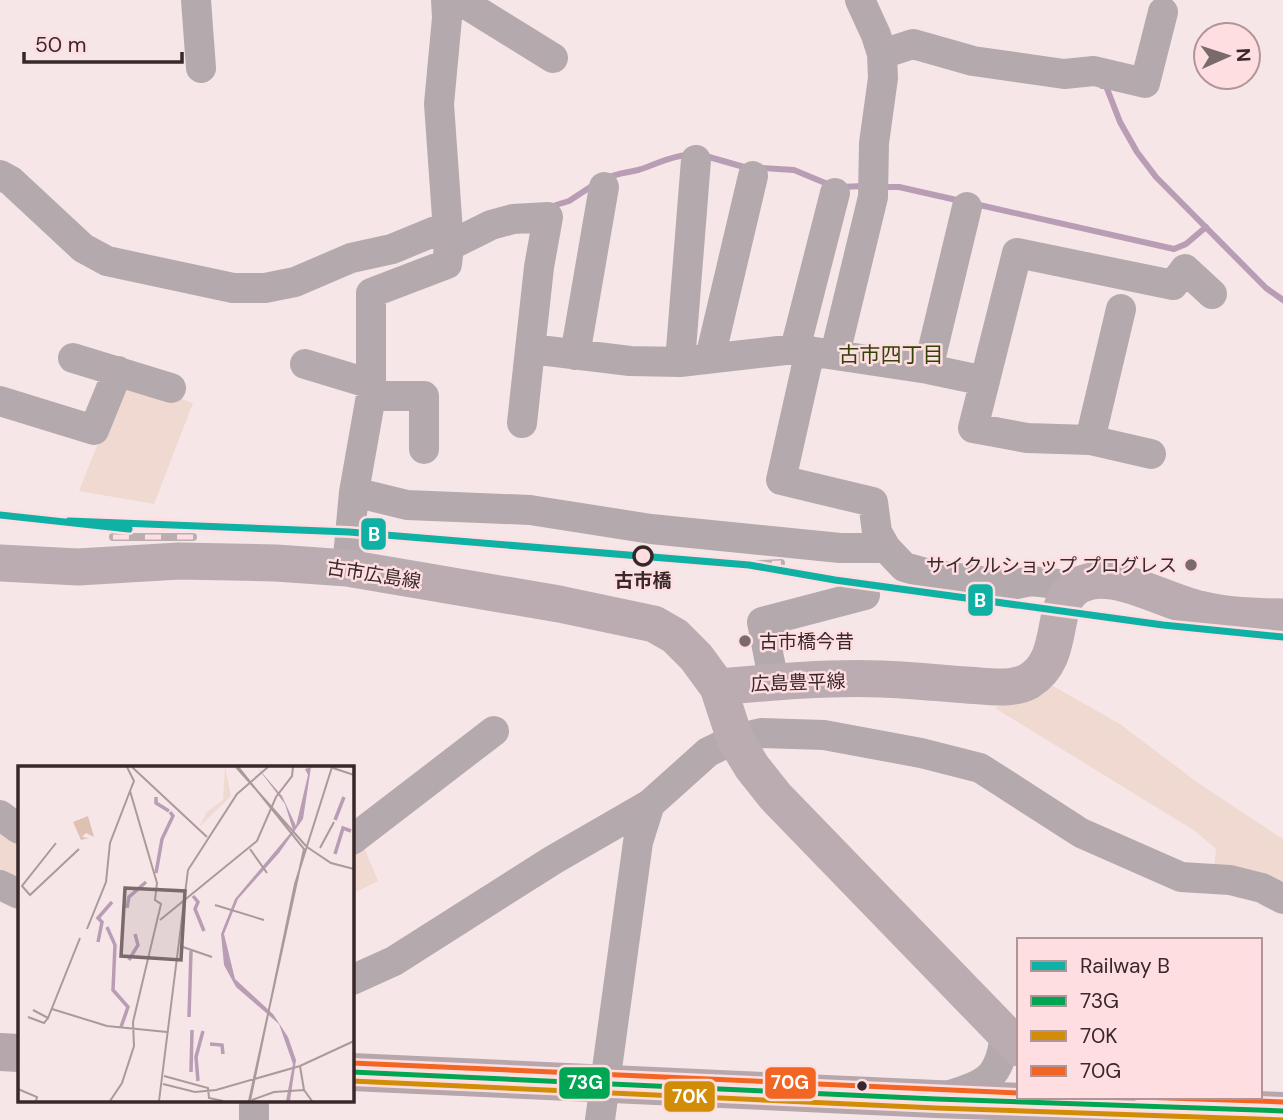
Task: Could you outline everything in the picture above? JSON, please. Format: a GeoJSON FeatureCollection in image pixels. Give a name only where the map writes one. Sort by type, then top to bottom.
{"type":"FeatureCollection","features":[{"type":"Feature","properties":{"kind":"highway"},"geometry":{"type":"LineString","coordinates":[[0,1052],[18,1053]]}},
{"type":"Feature","properties":{"kind":"highway"},"geometry":{"type":"LineString","coordinates":[[354,1072],[602,1102],[936,1099],[1167,1113],[1283,1111]]}},
{"type":"Feature","properties":{"kind":"main road","name":"古市広島線"},"geometry":{"type":"LineString","coordinates":[[0,564],[78,567],[179,561],[347,568],[559,604],[653,624],[675,636],[696,657],[718,687]]}},
{"type":"Feature","properties":{"kind":"main road"},"geometry":{"type":"LineString","coordinates":[[1076,586],[1094,581],[1119,583],[1197,609],[1233,616],[1283,617]]}},
{"type":"Feature","properties":{"kind":"main road","name":"広島豊平線"},"geometry":{"type":"LineString","coordinates":[[718,687],[880,679],[1006,687],[1028,681],[1046,666],[1054,649],[1064,598],[1076,586]]}},
{"type":"Feature","properties":{"kind":"main road"},"geometry":{"type":"LineString","coordinates":[[718,687],[735,739],[751,767],[775,796],[1012,1041]]}},
{"type":"Feature","properties":{"kind":"street"},"geometry":{"type":"LineString","coordinates":[[196,0],[201,68]]}},
{"type":"Feature","properties":{"kind":"street"},"geometry":{"type":"LineString","coordinates":[[347,568],[354,492],[371,390],[371,293],[447,264],[449,236],[439,104],[447,0],[469,6],[553,58]]}},
{"type":"Feature","properties":{"kind":"street"},"geometry":{"type":"LineString","coordinates":[[813,351],[873,197],[874,143],[883,78],[876,35],[860,0]]}},
{"type":"Feature","properties":{"kind":"street"},"geometry":{"type":"LineString","coordinates":[[881,54],[913,44],[973,61],[1063,74],[1094,71],[1145,83],[1163,12]]}},
{"type":"Feature","properties":{"kind":"street"},"geometry":{"type":"LineString","coordinates":[[680,362],[696,160]]}},
{"type":"Feature","properties":{"kind":"street"},"geometry":{"type":"LineString","coordinates":[[0,175],[11,181],[83,248],[107,261],[233,288],[265,288],[295,282],[351,258],[513,219],[548,216],[522,423]]}},
{"type":"Feature","properties":{"kind":"street"},"geometry":{"type":"LineString","coordinates":[[710,358],[753,176]]}},
{"type":"Feature","properties":{"kind":"street"},"geometry":{"type":"LineString","coordinates":[[575,355],[604,187]]}},
{"type":"Feature","properties":{"kind":"street"},"geometry":{"type":"LineString","coordinates":[[835,193],[813,351],[781,480],[873,502],[877,532],[886,548],[904,567],[929,574],[1012,584],[1031,581],[1076,586]]}},
{"type":"Feature","properties":{"kind":"street"},"geometry":{"type":"LineString","coordinates":[[928,369],[967,207]]}},
{"type":"Feature","properties":{"kind":"street"},"geometry":{"type":"LineString","coordinates":[[1151,454],[1090,439],[1027,438],[973,428],[1017,253],[1173,285],[1185,269],[1212,294]]}},
{"type":"Feature","properties":{"kind":"street"},"geometry":{"type":"LineString","coordinates":[[1090,439],[1121,309]]}},
{"type":"Feature","properties":{"kind":"street"},"geometry":{"type":"LineString","coordinates":[[531,349],[630,361],[680,362],[813,351],[985,381]]}},
{"type":"Feature","properties":{"kind":"street"},"geometry":{"type":"LineString","coordinates":[[73,358],[171,388]]}},
{"type":"Feature","properties":{"kind":"street"},"geometry":{"type":"LineString","coordinates":[[305,365],[371,390],[424,396],[424,449]]}},
{"type":"Feature","properties":{"kind":"street"},"geometry":{"type":"LineString","coordinates":[[0,401],[93,430],[118,371]]}},
{"type":"Feature","properties":{"kind":"street"},"geometry":{"type":"LineString","coordinates":[[354,492],[407,505],[530,509],[651,529],[840,548],[886,548]]}},
{"type":"Feature","properties":{"kind":"street"},"geometry":{"type":"LineString","coordinates":[[774,683],[762,622],[865,595]]}},
{"type":"Feature","properties":{"kind":"street"},"geometry":{"type":"LineString","coordinates":[[354,838],[494,731]]}},
{"type":"Feature","properties":{"kind":"street"},"geometry":{"type":"LineString","coordinates":[[354,978],[394,961],[553,860],[650,804],[708,752],[735,739],[761,733],[824,735],[970,764],[1081,834],[1181,877],[1230,880],[1262,888],[1283,899]]}},
{"type":"Feature","properties":{"kind":"street"},"geometry":{"type":"LineString","coordinates":[[602,1102],[638,842],[650,804]]}},
{"type":"Feature","properties":{"kind":"street"},"geometry":{"type":"LineString","coordinates":[[0,815],[18,828]]}},
{"type":"Feature","properties":{"kind":"street"},"geometry":{"type":"LineString","coordinates":[[0,886],[18,894]]}},
{"type":"Feature","properties":{"kind":"street"},"geometry":{"type":"LineString","coordinates":[[936,1099],[981,1085],[997,1067],[1003,1052],[1012,1041]]}},
{"type":"Feature","properties":{"kind":"street"},"geometry":{"type":"LineString","coordinates":[[254,1102],[254,1120]]}},
{"type":"Feature","properties":{"kind":"shaded area"},"geometry":{"type":"Polygon","coordinates":[[[124,378],[193,403],[154,504],[79,491],[124,378]]]}},
{"type":"Feature","properties":{"kind":"shaded area"},"geometry":{"type":"Polygon","coordinates":[[[1044,681],[1120,724],[1198,783],[1283,839],[1283,890],[1214,867],[1216,849],[1195,831],[995,708],[1044,681]]]}},
{"type":"Feature","properties":{"kind":"shaded area"},"geometry":{"type":"Polygon","coordinates":[[[0,831],[18,842],[18,883],[0,876],[0,831]]]}},
{"type":"Feature","properties":{"kind":"shaded area"},"geometry":{"type":"Polygon","coordinates":[[[361,840],[378,881],[354,893],[354,844],[361,840]]]}},
{"type":"Feature","properties":{"kind":"waterway"},"geometry":{"type":"LineString","coordinates":[[1102,86],[1106,86],[1120,122],[1137,152],[1156,177],[1266,288],[1283,300]]}},
{"type":"Feature","properties":{"kind":"waterway"},"geometry":{"type":"LineString","coordinates":[[605,179],[688,155]]}},
{"type":"Feature","properties":{"kind":"waterway"},"geometry":{"type":"LineString","coordinates":[[702,155],[744,167],[794,170],[830,185]]}},
{"type":"Feature","properties":{"kind":"waterway"},"geometry":{"type":"LineString","coordinates":[[556,205],[569,201],[595,184]]}},
{"type":"Feature","properties":{"kind":"waterway"},"geometry":{"type":"LineString","coordinates":[[840,187],[864,186]]}},
{"type":"Feature","properties":{"kind":"waterway"},"geometry":{"type":"LineString","coordinates":[[883,187],[899,187],[961,201]]}},
{"type":"Feature","properties":{"kind":"waterway"},"geometry":{"type":"LineString","coordinates":[[975,204],[1174,249],[1186,244],[1206,227]]}},
{"type":"Feature","properties":{"kind":"railway"},"geometry":{"type":"LineString","coordinates":[[113,537],[193,537]]}},
{"type":"Feature","properties":{"kind":"railway"},"geometry":{"type":"LineString","coordinates":[[740,565],[781,563]]}},
{"type":"Feature","properties":{"kind":"rail line","name":"B"},"geometry":{"type":"LineString","coordinates":[[0,515],[129,529]]}},
{"type":"Feature","properties":{"kind":"rail line","name":"B"},"geometry":{"type":"LineString","coordinates":[[69,521],[349,532],[749,565],[835,580],[1163,625],[1283,637]]}},
{"type":"Feature","properties":{"kind":"transit line","name":"70G"},"geometry":{"type":"LineString","coordinates":[[354,1063],[1017,1093]]}},
{"type":"Feature","properties":{"kind":"transit line","name":"73G"},"geometry":{"type":"LineString","coordinates":[[354,1072],[936,1099],[1283,1111]]}},
{"type":"Feature","properties":{"kind":"transit line","name":"70K"},"geometry":{"type":"LineString","coordinates":[[354,1081],[936,1108],[1283,1120]]}},
{"type":"Feature","properties":{"kind":"transit line","name":"70G"},"geometry":{"type":"LineString","coordinates":[[1197,1099],[1283,1102]]}},
{"type":"Feature","properties":{"kind":"place","name":"古市橋"},"geometry":{"type":"Point","coordinates":[643,556]}},
{"type":"Feature","properties":{"kind":"place","name":"サイクルショップ プログレス"},"geometry":{"type":"Point","coordinates":[1191,565]}},
{"type":"Feature","properties":{"kind":"place","name":"古市橋今昔"},"geometry":{"type":"Point","coordinates":[745,641]}},
{"type":"Feature","properties":{"kind":"district","name":"古市四丁目"},"geometry":{"type":"Point","coordinates":[891,355]}}]}
